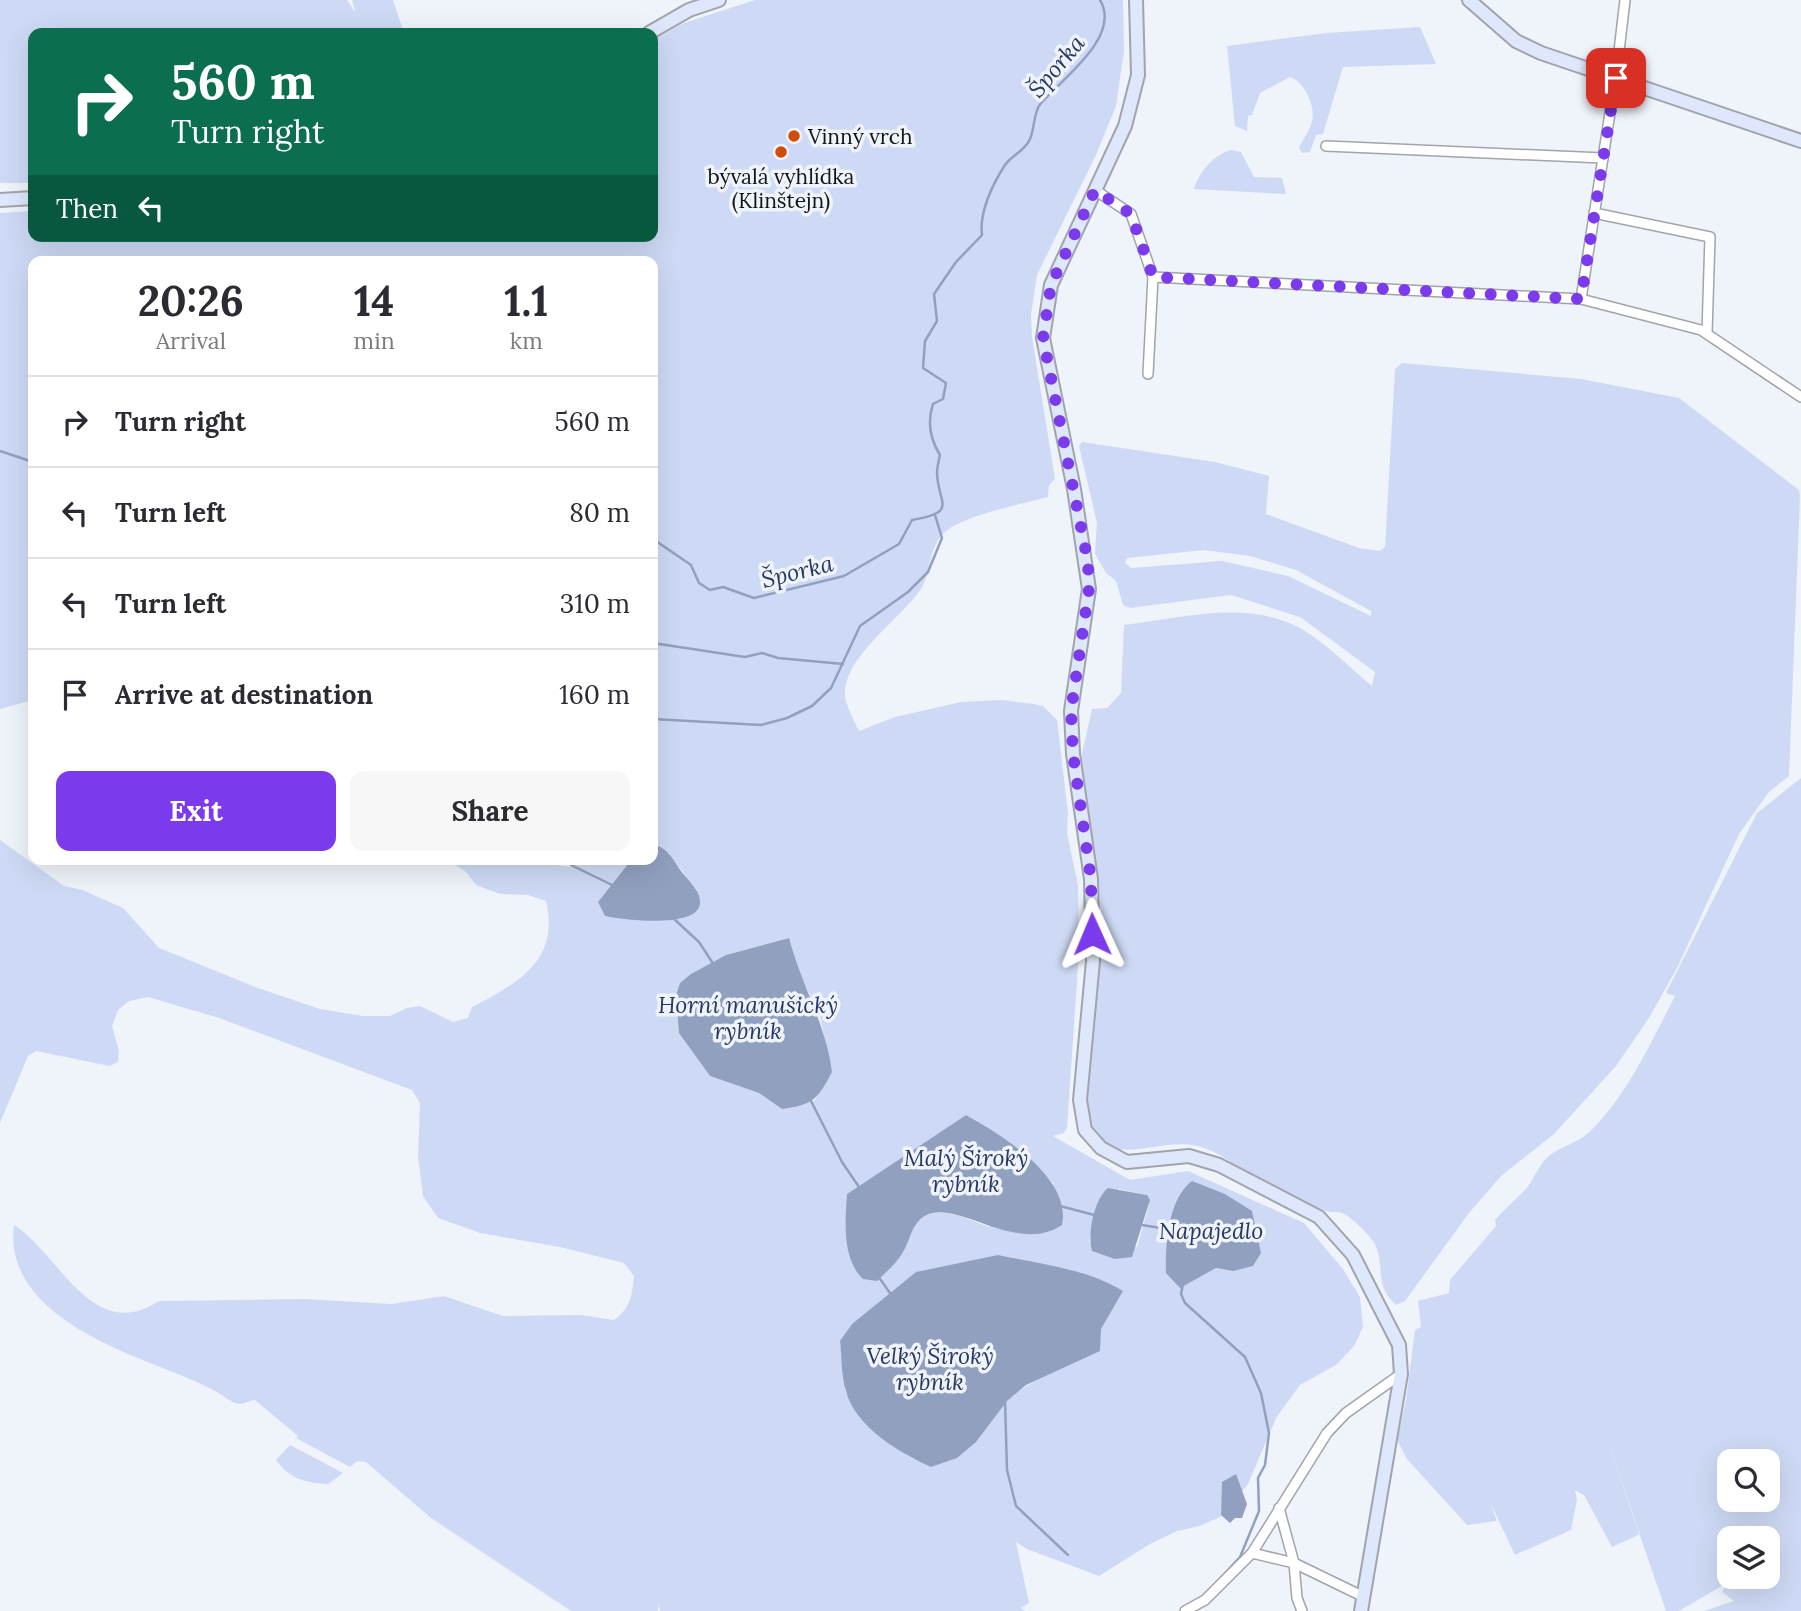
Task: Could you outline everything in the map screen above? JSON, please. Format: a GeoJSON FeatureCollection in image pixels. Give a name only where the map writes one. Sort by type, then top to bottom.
{"type":"FeatureCollection","features":[{"type":"Feature","properties":{"kind":"street"},"geometry":{"type":"LineString","coordinates":[[658,28],[689,10],[719,0]]}},
{"type":"Feature","properties":{"kind":"street"},"geometry":{"type":"LineString","coordinates":[[1136,0],[1138,75],[1125,127],[1051,285],[1043,338],[1089,576],[1071,711],[1073,754],[1091,879],[1093,961],[1080,1100],[1085,1130],[1101,1149],[1126,1161],[1189,1156],[1209,1162],[1319,1217],[1353,1255],[1399,1345],[1401,1374],[1361,1611]]}},
{"type":"Feature","properties":{"kind":"street"},"geometry":{"type":"LineString","coordinates":[[1469,0],[1516,41],[1541,53],[1801,141]]}},
{"type":"Feature","properties":{"kind":"street"},"geometry":{"type":"LineString","coordinates":[[1581,299],[1616,78],[1625,0]]}},
{"type":"Feature","properties":{"kind":"street"},"geometry":{"type":"LineString","coordinates":[[1326,146],[1602,158]]}},
{"type":"Feature","properties":{"kind":"street"},"geometry":{"type":"LineString","coordinates":[[1095,190],[1131,214],[1153,277],[1148,374]]}},
{"type":"Feature","properties":{"kind":"street"},"geometry":{"type":"LineString","coordinates":[[0,200],[28,198]]}},
{"type":"Feature","properties":{"kind":"street"},"geometry":{"type":"LineString","coordinates":[[1594,213],[1710,237],[1706,333]]}},
{"type":"Feature","properties":{"kind":"street"},"geometry":{"type":"LineString","coordinates":[[1153,277],[1581,299],[1706,333],[1801,397]]}},
{"type":"Feature","properties":{"kind":"street"},"geometry":{"type":"LineString","coordinates":[[1185,1611],[1205,1600],[1252,1553],[1327,1433],[1346,1413],[1401,1374]]}},
{"type":"Feature","properties":{"kind":"street"},"geometry":{"type":"LineString","coordinates":[[1279,1508],[1294,1563],[1297,1598],[1302,1611]]}},
{"type":"Feature","properties":{"kind":"street"},"geometry":{"type":"LineString","coordinates":[[1252,1553],[1294,1563],[1362,1596]]}},
{"type":"Feature","properties":{"kind":"shaded area"},"geometry":{"type":"Polygon","coordinates":[[[0,0],[347,0],[355,12],[352,0],[393,0],[402,28],[28,28],[28,183],[0,183],[0,0]]]}},
{"type":"Feature","properties":{"kind":"shaded area"},"geometry":{"type":"Polygon","coordinates":[[[755,0],[1123,0],[1124,51],[1116,106],[1095,157],[1037,275],[1031,315],[1032,337],[1055,479],[1049,485],[1048,497],[980,515],[955,525],[940,537],[921,589],[855,663],[848,677],[846,700],[859,731],[895,717],[961,702],[1001,700],[1034,704],[1043,706],[1057,720],[1068,813],[1067,833],[1078,885],[1079,951],[1067,1128],[1064,1133],[1053,1136],[1130,1180],[1188,1171],[1304,1223],[1343,1269],[1360,1297],[1363,1327],[1354,1346],[1336,1365],[1300,1385],[1276,1418],[1248,1484],[1224,1515],[1200,1526],[1177,1531],[1150,1544],[1099,1576],[1027,1549],[1016,1542],[1029,1603],[1021,1608],[1025,1611],[660,1611],[658,1604],[658,1611],[571,1611],[431,1518],[366,1462],[357,1461],[350,1467],[296,1438],[298,1436],[255,1400],[241,1404],[233,1402],[198,1383],[121,1351],[67,1321],[43,1302],[26,1280],[15,1254],[14,1225],[30,1238],[78,1290],[96,1304],[114,1312],[135,1312],[159,1301],[303,1299],[392,1304],[444,1296],[503,1316],[581,1315],[614,1320],[627,1306],[634,1276],[624,1263],[560,1247],[480,1233],[438,1218],[423,1196],[418,1156],[420,1103],[412,1090],[219,1018],[148,997],[129,1001],[118,1010],[112,1026],[119,1051],[118,1062],[110,1066],[36,1051],[28,1056],[0,1123],[0,840],[28,860],[28,865],[35,865],[64,886],[82,890],[123,908],[159,948],[258,988],[320,1009],[363,1016],[390,1016],[407,1008],[420,1006],[453,1022],[468,1018],[472,1007],[520,978],[541,954],[547,939],[549,922],[546,901],[528,895],[500,894],[476,885],[466,872],[455,865],[627,865],[598,902],[605,916],[680,919],[697,890],[668,853],[658,848],[658,256],[28,256],[28,701],[0,709],[0,213],[28,211],[28,242],[658,242],[658,37],[684,23],[755,0]],[[788,938],[726,955],[680,983],[693,1052],[710,1076],[759,1093],[782,1109],[814,1101],[832,1072],[819,1012],[798,971],[788,938]],[[966,1115],[847,1194],[913,1228],[920,1219],[938,1213],[959,1216],[989,1227],[1054,1184],[1031,1161],[966,1115]],[[1184,1187],[1192,1281],[1216,1268],[1233,1271],[1261,1253],[1258,1243],[1184,1187]],[[1119,1189],[1098,1201],[1089,1242],[1137,1247],[1149,1205],[1147,1195],[1119,1189]],[[998,1255],[872,1310],[852,1324],[840,1342],[846,1393],[888,1441],[908,1456],[931,1467],[947,1461],[969,1447],[1007,1401],[1057,1368],[1077,1351],[1102,1323],[1123,1291],[1079,1272],[998,1255]]]}},
{"type":"Feature","properties":{"kind":"shaded area"},"geometry":{"type":"Polygon","coordinates":[[[1420,27],[1436,64],[1343,67],[1323,134],[1316,135],[1310,152],[1302,153],[1299,147],[1312,121],[1312,108],[1300,83],[1290,77],[1260,93],[1252,115],[1248,116],[1247,131],[1235,126],[1227,46],[1326,33],[1420,27]]]}},
{"type":"Feature","properties":{"kind":"shaded area"},"geometry":{"type":"Polygon","coordinates":[[[1231,150],[1241,152],[1254,177],[1282,178],[1286,194],[1194,189],[1208,165],[1231,150]]]}},
{"type":"Feature","properties":{"kind":"shaded area"},"geometry":{"type":"Polygon","coordinates":[[[1402,363],[1581,379],[1679,398],[1799,490],[1800,496],[1789,776],[1769,792],[1739,834],[1677,968],[1649,1018],[1616,1066],[1554,1134],[1501,1176],[1469,1213],[1405,1301],[1396,1305],[1382,1284],[1376,1246],[1361,1227],[1346,1215],[1316,1208],[1296,1199],[1207,1149],[1188,1144],[1133,1150],[1117,1148],[1103,1141],[1092,1126],[1084,1099],[1101,909],[1081,758],[1092,709],[1107,708],[1121,693],[1124,625],[1213,613],[1258,614],[1279,619],[1310,634],[1372,686],[1375,672],[1300,617],[1231,595],[1130,608],[1123,605],[1116,581],[1106,573],[1095,554],[1097,523],[1079,446],[1082,442],[1215,462],[1269,476],[1266,514],[1359,548],[1380,551],[1385,547],[1395,369],[1402,363]],[[1204,550],[1127,558],[1125,563],[1131,568],[1222,561],[1288,576],[1371,616],[1371,611],[1296,570],[1250,556],[1204,550]]]}},
{"type":"Feature","properties":{"kind":"shaded area"},"geometry":{"type":"Polygon","coordinates":[[[1801,778],[1801,1611],[1704,1611],[1734,1601],[1722,1592],[1724,1589],[1780,1589],[1780,1526],[1717,1526],[1717,1589],[1679,1611],[1666,1611],[1640,1534],[1612,1547],[1584,1495],[1575,1490],[1577,1500],[1571,1530],[1515,1555],[1490,1502],[1497,1521],[1467,1525],[1407,1459],[1397,1440],[1406,1400],[1415,1330],[1421,1327],[1418,1301],[1449,1293],[1450,1280],[1496,1226],[1495,1220],[1526,1189],[1543,1162],[1588,1133],[1614,1104],[1637,1069],[1675,996],[1666,993],[1757,813],[1801,778]]]}},
{"type":"Feature","properties":{"kind":"shaded area"},"geometry":{"type":"Polygon","coordinates":[[[290,1445],[343,1473],[328,1484],[312,1483],[293,1476],[276,1460],[290,1445]]]}},
{"type":"Feature","properties":{"kind":"water"},"geometry":{"type":"Polygon","coordinates":[[[658,846],[673,859],[700,899],[696,911],[687,917],[659,921],[605,916],[598,902],[627,865],[658,865],[658,846]]]}},
{"type":"Feature","properties":{"kind":"water","name":"Horní manušický rybník"},"geometry":{"type":"Polygon","coordinates":[[[789,938],[819,1021],[832,1072],[823,1089],[808,1103],[782,1109],[759,1093],[710,1076],[679,1033],[676,995],[680,983],[691,974],[726,955],[789,938]]]}},
{"type":"Feature","properties":{"kind":"water","name":"Malý Široký rybník"},"geometry":{"type":"Polygon","coordinates":[[[966,1115],[1015,1146],[1046,1175],[1062,1208],[1062,1225],[1044,1233],[1026,1234],[938,1212],[920,1219],[901,1256],[877,1281],[863,1279],[856,1271],[848,1251],[847,1194],[966,1115]]]}},
{"type":"Feature","properties":{"kind":"water","name":"Napajedlo"},"geometry":{"type":"Polygon","coordinates":[[[1192,1181],[1225,1194],[1252,1211],[1261,1253],[1253,1266],[1233,1271],[1216,1268],[1180,1288],[1166,1273],[1167,1236],[1178,1199],[1192,1181]]]}},
{"type":"Feature","properties":{"kind":"water"},"geometry":{"type":"Polygon","coordinates":[[[1108,1188],[1147,1195],[1150,1200],[1132,1257],[1115,1259],[1092,1251],[1090,1236],[1093,1217],[1099,1200],[1108,1188]]]}},
{"type":"Feature","properties":{"kind":"water","name":"Velký Široký rybník"},"geometry":{"type":"Polygon","coordinates":[[[998,1255],[1079,1272],[1123,1291],[1101,1329],[1100,1351],[1026,1385],[1007,1401],[976,1442],[957,1458],[931,1467],[880,1437],[859,1416],[844,1385],[840,1341],[852,1324],[916,1272],[998,1255]]]}},
{"type":"Feature","properties":{"kind":"water"},"geometry":{"type":"Polygon","coordinates":[[[1236,1474],[1247,1504],[1242,1518],[1235,1518],[1230,1523],[1221,1515],[1222,1482],[1236,1474]]]}},
{"type":"Feature","properties":{"kind":"waterway","name":"Šporka"},"geometry":{"type":"LineString","coordinates":[[658,542],[691,565],[699,583],[710,590],[723,587],[754,598],[844,576],[899,544],[912,520],[936,514],[941,510],[942,499],[937,473],[940,455],[932,437],[930,417],[933,404],[943,399],[946,383],[923,368],[925,341],[937,321],[934,294],[956,262],[982,235],[982,218],[991,190],[1005,165],[1028,143],[1038,107],[1097,42],[1105,14],[1100,0]]}},
{"type":"Feature","properties":{"kind":"waterway","name":"Šporka"},"geometry":{"type":"LineString","coordinates":[[0,451],[28,460]]}},
{"type":"Feature","properties":{"kind":"waterway"},"geometry":{"type":"LineString","coordinates":[[658,719],[761,725],[787,718],[812,706],[831,688],[860,626],[908,592],[928,572],[942,538],[935,515]]}},
{"type":"Feature","properties":{"kind":"waterway"},"geometry":{"type":"LineString","coordinates":[[658,644],[745,657],[762,653],[778,658],[843,664]]}},
{"type":"Feature","properties":{"kind":"waterway"},"geometry":{"type":"LineString","coordinates":[[571,865],[612,885]]}},
{"type":"Feature","properties":{"kind":"waterway"},"geometry":{"type":"LineString","coordinates":[[673,918],[699,942],[714,965]]}},
{"type":"Feature","properties":{"kind":"waterway"},"geometry":{"type":"LineString","coordinates":[[811,1101],[842,1162],[859,1187]]}},
{"type":"Feature","properties":{"kind":"waterway"},"geometry":{"type":"LineString","coordinates":[[1060,1206],[1098,1216]]}},
{"type":"Feature","properties":{"kind":"waterway"},"geometry":{"type":"LineString","coordinates":[[1142,1225],[1173,1230]]}},
{"type":"Feature","properties":{"kind":"waterway"},"geometry":{"type":"LineString","coordinates":[[878,1276],[892,1296]]}},
{"type":"Feature","properties":{"kind":"waterway"},"geometry":{"type":"LineString","coordinates":[[1183,1284],[1181,1294],[1185,1303],[1245,1357],[1261,1393],[1269,1433],[1265,1465],[1258,1478],[1259,1511],[1240,1557],[1215,1584]]}},
{"type":"Feature","properties":{"kind":"waterway"},"geometry":{"type":"LineString","coordinates":[[1005,1400],[1007,1470],[1016,1506],[1068,1555]]}},
{"type":"Feature","properties":{"kind":"waterway"},"geometry":{"type":"LineString","coordinates":[[1200,1600],[1211,1588]]}},
{"type":"Feature","properties":{"kind":"place","name":"Vinný vrch"},"geometry":{"type":"Point","coordinates":[794,136]}},
{"type":"Feature","properties":{"kind":"place","name":"bývalá vyhlídka (Klinštejn)"},"geometry":{"type":"Point","coordinates":[781,152]}},
{"type":"Feature","properties":{"kind":"route"},"geometry":{"type":"LineString","coordinates":[[1092,934],[1091,879],[1073,754],[1071,711],[1089,589],[1088,562],[1043,338],[1051,285],[1095,190],[1131,214],[1153,277],[1581,299],[1616,78]]}}]}
